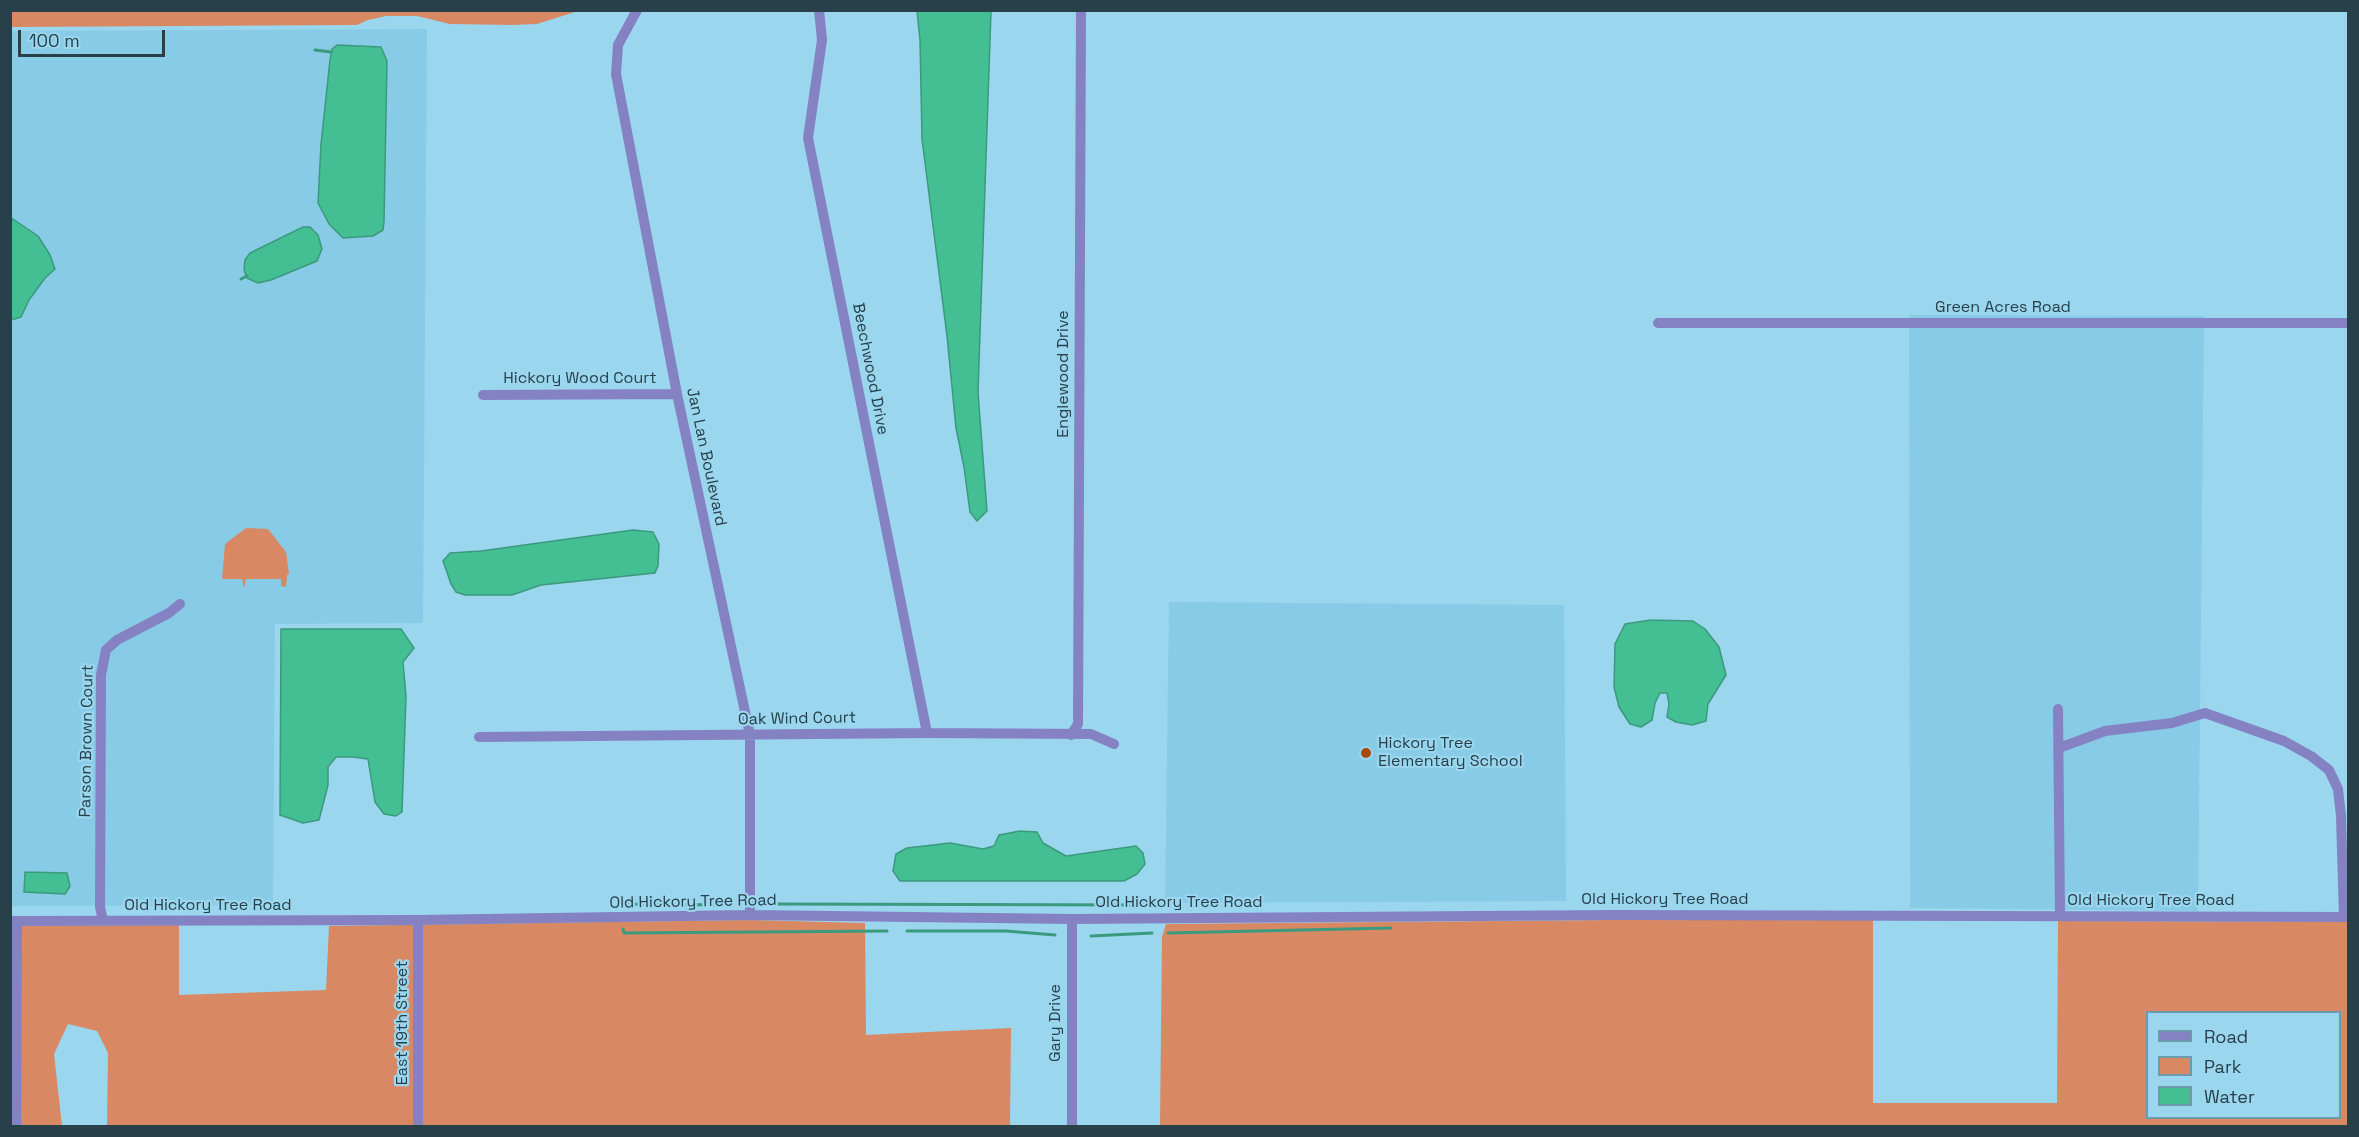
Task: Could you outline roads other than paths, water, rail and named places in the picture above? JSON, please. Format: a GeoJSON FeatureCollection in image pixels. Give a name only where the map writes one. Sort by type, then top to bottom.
{"type":"FeatureCollection","features":[{"type":"Feature","properties":{"kind":"street","name":"Jan Lan Boulevard"},"geometry":{"type":"LineString","coordinates":[[637,10],[618,45],[616,74],[677,394],[750,735],[750,915]]}},
{"type":"Feature","properties":{"kind":"street","name":"Beechwood Drive"},"geometry":{"type":"LineString","coordinates":[[819,10],[822,40],[808,138],[927,733]]}},
{"type":"Feature","properties":{"kind":"street","name":"Englewood Drive"},"geometry":{"type":"LineString","coordinates":[[1071,735],[1078,724],[1081,10]]}},
{"type":"Feature","properties":{"kind":"street","name":"Green Acres Road"},"geometry":{"type":"LineString","coordinates":[[1658,323],[2349,323]]}},
{"type":"Feature","properties":{"kind":"street","name":"Hickory Wood Court"},"geometry":{"type":"LineString","coordinates":[[483,395],[677,394]]}},
{"type":"Feature","properties":{"kind":"street","name":"Parson Brown Court"},"geometry":{"type":"LineString","coordinates":[[103,921],[100,907],[101,675],[106,650],[117,640],[169,613],[180,604]]}},
{"type":"Feature","properties":{"kind":"street"},"geometry":{"type":"LineString","coordinates":[[2058,710],[2060,915]]}},
{"type":"Feature","properties":{"kind":"street"},"geometry":{"type":"LineString","coordinates":[[2059,748],[2105,731],[2172,723],[2205,713],[2284,741],[2311,756],[2329,770],[2338,789],[2346,917]]}},
{"type":"Feature","properties":{"kind":"street","name":"Oak Wind Court"},"geometry":{"type":"LineString","coordinates":[[479,737],[927,733],[1091,734],[1114,744]]}},
{"type":"Feature","properties":{"kind":"street","name":"Old Hickory Tree Road"},"geometry":{"type":"LineString","coordinates":[[14,921],[418,920],[750,915],[1072,919],[1614,915],[2346,917]]}},
{"type":"Feature","properties":{"kind":"street","name":"Gary Drive"},"geometry":{"type":"LineString","coordinates":[[1072,919],[1072,1126]]}},
{"type":"Feature","properties":{"kind":"street","name":"East 19th Street"},"geometry":{"type":"LineString","coordinates":[[418,920],[418,1126]]}},
{"type":"Feature","properties":{"kind":"street"},"geometry":{"type":"LineString","coordinates":[[14,921],[16,1126]]}},
{"type":"Feature","properties":{"kind":"water"},"geometry":{"type":"Polygon","coordinates":[[[917,11],[991,11],[978,392],[987,511],[977,521],[970,512],[956,428],[947,336],[922,139],[920,40],[917,11]]]}},
{"type":"Feature","properties":{"kind":"water"},"geometry":{"type":"Polygon","coordinates":[[[337,45],[381,47],[387,61],[384,222],[383,230],[373,236],[343,238],[329,224],[318,203],[321,144],[330,60],[332,49],[337,45]]]}},
{"type":"Feature","properties":{"kind":"water"},"geometry":{"type":"Polygon","coordinates":[[[10,217],[38,236],[50,255],[55,269],[45,278],[29,300],[21,317],[11,320],[10,217]]]}},
{"type":"Feature","properties":{"kind":"water"},"geometry":{"type":"Polygon","coordinates":[[[303,227],[310,227],[318,235],[322,249],[317,261],[271,280],[258,283],[247,278],[244,270],[245,260],[250,253],[303,227]]]}},
{"type":"Feature","properties":{"kind":"water"},"geometry":{"type":"Polygon","coordinates":[[[633,530],[653,532],[659,544],[658,566],[655,573],[541,585],[512,595],[465,595],[456,592],[443,561],[450,553],[481,551],[633,530]]]}},
{"type":"Feature","properties":{"kind":"water"},"geometry":{"type":"Polygon","coordinates":[[[1651,620],[1693,621],[1705,629],[1719,647],[1726,675],[1708,704],[1706,721],[1692,725],[1676,722],[1667,717],[1669,704],[1667,693],[1660,693],[1655,703],[1652,720],[1641,727],[1630,724],[1619,707],[1614,687],[1615,644],[1625,624],[1651,620]]]}},
{"type":"Feature","properties":{"kind":"water"},"geometry":{"type":"Polygon","coordinates":[[[281,629],[401,629],[414,648],[403,662],[406,696],[402,812],[396,816],[384,814],[375,802],[368,759],[353,757],[336,757],[328,767],[328,785],[319,820],[303,823],[280,815],[281,629]]]}},
{"type":"Feature","properties":{"kind":"water"},"geometry":{"type":"Polygon","coordinates":[[[1020,831],[1037,832],[1043,843],[1066,856],[1136,846],[1143,853],[1145,864],[1137,874],[1124,881],[900,881],[893,871],[896,854],[907,848],[950,843],[983,849],[994,846],[999,835],[1020,831]]]}},
{"type":"Feature","properties":{"kind":"water"},"geometry":{"type":"Polygon","coordinates":[[[25,872],[67,873],[70,886],[65,894],[24,892],[25,872]]]}},
{"type":"Feature","properties":{"kind":"waterway"},"geometry":{"type":"LineString","coordinates":[[315,50],[331,52]]}},
{"type":"Feature","properties":{"kind":"waterway"},"geometry":{"type":"LineString","coordinates":[[241,279],[247,276]]}},
{"type":"Feature","properties":{"kind":"waterway"},"geometry":{"type":"LineString","coordinates":[[623,904],[724,905]]}},
{"type":"Feature","properties":{"kind":"waterway"},"geometry":{"type":"LineString","coordinates":[[774,904],[1149,905]]}},
{"type":"Feature","properties":{"kind":"waterway"},"geometry":{"type":"LineString","coordinates":[[1168,933],[1391,928]]}},
{"type":"Feature","properties":{"kind":"waterway"},"geometry":{"type":"LineString","coordinates":[[623,929],[624,933],[887,931]]}},
{"type":"Feature","properties":{"kind":"waterway"},"geometry":{"type":"LineString","coordinates":[[907,931],[1006,931],[1055,935]]}},
{"type":"Feature","properties":{"kind":"waterway"},"geometry":{"type":"LineString","coordinates":[[1091,936],[1152,933]]}},
{"type":"Feature","properties":{"kind":"place","name":"Hickory Tree Elementary School"},"geometry":{"type":"Point","coordinates":[1366,753]}}]}
